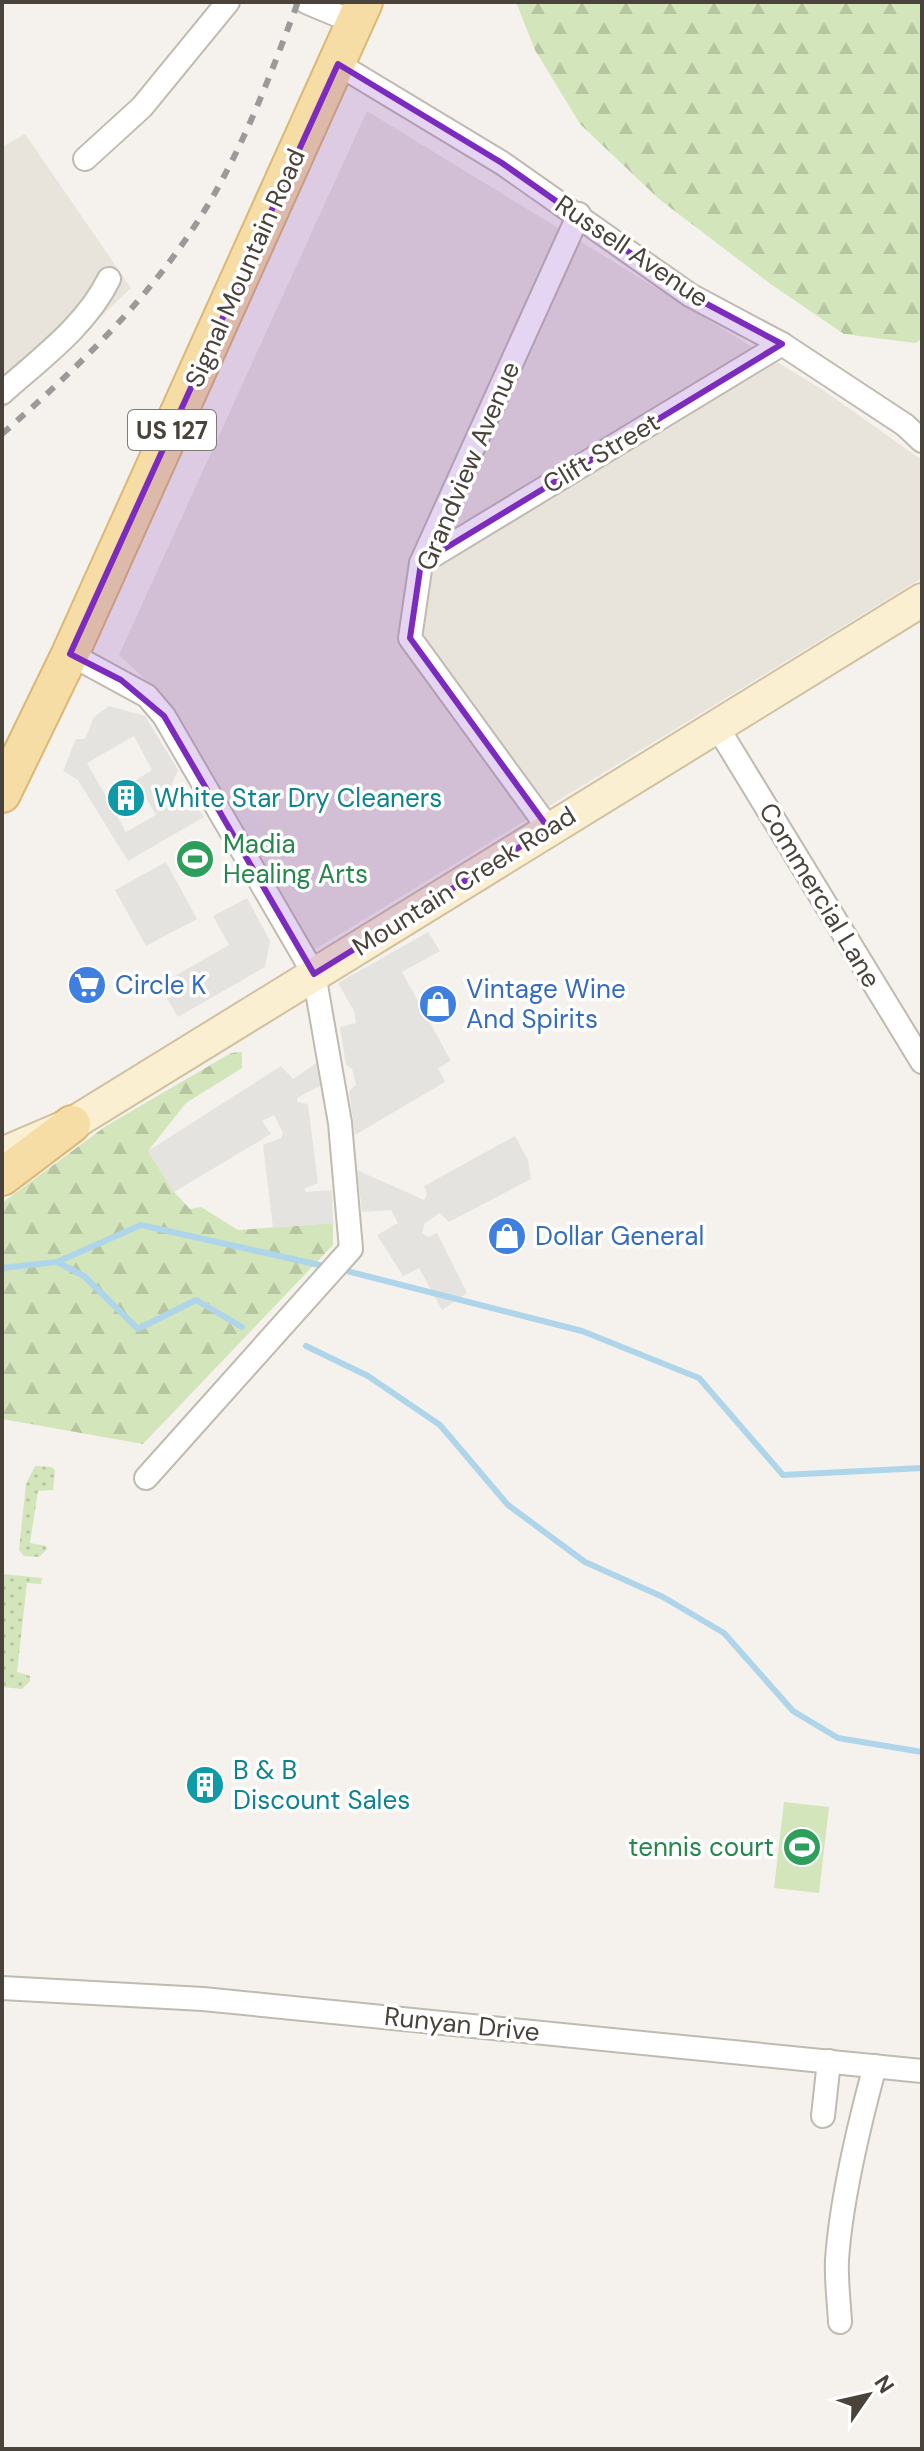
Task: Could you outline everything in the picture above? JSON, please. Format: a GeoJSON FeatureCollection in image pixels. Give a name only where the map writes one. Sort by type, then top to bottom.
{"type":"FeatureCollection","features":[{"type":"Feature","properties":{"kind":"main road","name":"Signal Mountain Road"},"geometry":{"type":"LineString","coordinates":[[2,794],[10,756],[70,654],[360,12]]}},
{"type":"Feature","properties":{"kind":"main road","name":"Mountain Creek Road"},"geometry":{"type":"LineString","coordinates":[[2,1154],[72,1124],[922,600]]}},
{"type":"Feature","properties":{"kind":"main road"},"geometry":{"type":"LineString","coordinates":[[2,1177],[72,1124]]}},
{"type":"Feature","properties":{"kind":"street"},"geometry":{"type":"LineString","coordinates":[[85,159],[142,107],[228,2]]}},
{"type":"Feature","properties":{"kind":"street"},"geometry":{"type":"LineString","coordinates":[[306,2],[360,12]]}},
{"type":"Feature","properties":{"kind":"street","name":"Russell Avenue"},"geometry":{"type":"LineString","coordinates":[[338,64],[579,214],[690,295],[782,344],[905,425],[922,441]]}},
{"type":"Feature","properties":{"kind":"street","name":"Grandview Avenue"},"geometry":{"type":"LineString","coordinates":[[549,829],[410,638],[421,563],[579,214]]}},
{"type":"Feature","properties":{"kind":"street"},"geometry":{"type":"LineString","coordinates":[[2,393],[98,301],[109,279]]}},
{"type":"Feature","properties":{"kind":"street","name":"Clift Street"},"geometry":{"type":"LineString","coordinates":[[421,563],[782,344]]}},
{"type":"Feature","properties":{"kind":"street"},"geometry":{"type":"LineString","coordinates":[[70,654],[147,696],[164,716],[314,974],[340,1123],[351,1249],[146,1478]]}},
{"type":"Feature","properties":{"kind":"street","name":"Commercial Lane"},"geometry":{"type":"LineString","coordinates":[[718,728],[922,1062]]}},
{"type":"Feature","properties":{"kind":"street","name":"Runyan Drive"},"geometry":{"type":"LineString","coordinates":[[2,1988],[203,1999],[922,2071]]}},
{"type":"Feature","properties":{"kind":"street"},"geometry":{"type":"LineString","coordinates":[[823,2116],[829,2061]]}},
{"type":"Feature","properties":{"kind":"street"},"geometry":{"type":"LineString","coordinates":[[840,2322],[837,2262],[842,2224],[859,2127],[875,2066]]}},
{"type":"Feature","properties":{"kind":"highlighted area"},"geometry":{"type":"Polygon","coordinates":[[[338,64],[502,163],[690,295],[782,344],[421,563],[410,638],[549,829],[314,974],[164,716],[121,680],[70,654],[338,64]]]}},
{"type":"Feature","properties":{"kind":"shaded area"},"geometry":{"type":"Polygon","coordinates":[[[367,111],[823,390],[922,460],[922,578],[314,950],[161,694],[119,655],[367,111]]]}},
{"type":"Feature","properties":{"kind":"shaded area"},"geometry":{"type":"Polygon","coordinates":[[[25,134],[131,288],[2,410],[2,147],[25,134]]]}},
{"type":"Feature","properties":{"kind":"shaded area"},"geometry":{"type":"Polygon","coordinates":[[[109,706],[145,716],[178,770],[169,791],[174,793],[184,787],[204,817],[128,861],[78,780],[63,771],[76,739],[85,739],[94,717],[109,706]],[[134,736],[87,763],[126,832],[156,815],[136,780],[152,770],[134,736]]]}},
{"type":"Feature","properties":{"kind":"shaded area"},"geometry":{"type":"Polygon","coordinates":[[[248,804],[266,833],[251,843],[234,813],[248,804]]]}},
{"type":"Feature","properties":{"kind":"shaded area"},"geometry":{"type":"Polygon","coordinates":[[[166,862],[197,919],[146,946],[115,890],[166,862]]]}},
{"type":"Feature","properties":{"kind":"shaded area"},"geometry":{"type":"Polygon","coordinates":[[[247,898],[270,941],[265,967],[178,1017],[159,985],[229,945],[213,916],[247,898]]]}},
{"type":"Feature","properties":{"kind":"shaded area"},"geometry":{"type":"Polygon","coordinates":[[[428,932],[440,951],[402,972],[451,1061],[438,1068],[445,1082],[355,1135],[349,1091],[356,1085],[352,1069],[346,1065],[340,1027],[356,1023],[354,1011],[338,983],[428,932]]]}},
{"type":"Feature","properties":{"kind":"shaded area"},"geometry":{"type":"Polygon","coordinates":[[[318,1062],[320,1086],[297,1098],[297,1102],[308,1104],[318,1183],[304,1189],[306,1192],[332,1190],[333,1223],[273,1228],[263,1145],[281,1138],[283,1133],[274,1115],[262,1121],[271,1134],[174,1192],[148,1151],[281,1066],[293,1079],[318,1062]]]}},
{"type":"Feature","properties":{"kind":"shaded area"},"geometry":{"type":"Polygon","coordinates":[[[515,1136],[528,1160],[531,1179],[449,1222],[440,1213],[425,1223],[422,1233],[428,1237],[437,1233],[467,1293],[442,1310],[419,1268],[403,1276],[377,1235],[398,1223],[391,1210],[362,1212],[357,1170],[424,1200],[427,1194],[424,1186],[515,1136]]]}},
{"type":"Feature","properties":{"kind":"green space"},"geometry":{"type":"Polygon","coordinates":[[[516,2],[922,2],[922,339],[915,343],[844,334],[772,285],[659,199],[580,124],[535,50],[516,2]]]}},
{"type":"Feature","properties":{"kind":"green space"},"geometry":{"type":"Polygon","coordinates":[[[242,1052],[242,1068],[186,1103],[148,1151],[174,1192],[190,1209],[201,1207],[238,1230],[333,1223],[333,1245],[143,1444],[2,1419],[2,1203],[106,1126],[231,1053],[242,1052]]]}},
{"type":"Feature","properties":{"kind":"green space"},"geometry":{"type":"Polygon","coordinates":[[[35,1466],[55,1470],[53,1490],[38,1491],[30,1543],[46,1546],[47,1549],[39,1557],[24,1556],[19,1550],[26,1484],[35,1466]]]}},
{"type":"Feature","properties":{"kind":"green space"},"geometry":{"type":"Polygon","coordinates":[[[2,1574],[42,1578],[41,1584],[27,1583],[17,1672],[30,1676],[30,1681],[22,1689],[2,1687],[2,1574]]]}},
{"type":"Feature","properties":{"kind":"green space","name":"tennis court"},"geometry":{"type":"Polygon","coordinates":[[[784,1802],[829,1807],[819,1893],[774,1888],[784,1802]]]}},
{"type":"Feature","properties":{"kind":"waterway"},"geometry":{"type":"LineString","coordinates":[[2,1268],[57,1262],[141,1225],[328,1267]]}},
{"type":"Feature","properties":{"kind":"waterway"},"geometry":{"type":"LineString","coordinates":[[57,1262],[84,1276],[138,1329],[196,1300],[242,1327]]}},
{"type":"Feature","properties":{"kind":"waterway"},"geometry":{"type":"LineString","coordinates":[[339,1269],[582,1331],[699,1378],[783,1475],[922,1468]]}},
{"type":"Feature","properties":{"kind":"waterway"},"geometry":{"type":"LineString","coordinates":[[306,1346],[368,1376],[440,1425],[508,1505],[585,1562],[663,1597],[724,1633],[793,1711],[838,1738],[922,1752]]}},
{"type":"Feature","properties":{"kind":"railway"},"geometry":{"type":"LineString","coordinates":[[2,434],[117,325],[191,232],[237,150],[298,2]]}},
{"type":"Feature","properties":{"kind":"place","name":"White Star Dry Cleaners"},"geometry":{"type":"Point","coordinates":[126,798]}},
{"type":"Feature","properties":{"kind":"place","name":"Madia Healing Arts"},"geometry":{"type":"Point","coordinates":[195,859]}},
{"type":"Feature","properties":{"kind":"place","name":"Circle K"},"geometry":{"type":"Point","coordinates":[87,985]}},
{"type":"Feature","properties":{"kind":"place","name":"Vintage Wine And Spirits"},"geometry":{"type":"Point","coordinates":[438,1004]}},
{"type":"Feature","properties":{"kind":"place","name":"Dollar General"},"geometry":{"type":"Point","coordinates":[507,1236]}},
{"type":"Feature","properties":{"kind":"place","name":"B & B Discount Sales"},"geometry":{"type":"Point","coordinates":[205,1785]}},
{"type":"Feature","properties":{"kind":"place","name":"tennis court"},"geometry":{"type":"Point","coordinates":[802,1847]}}]}
